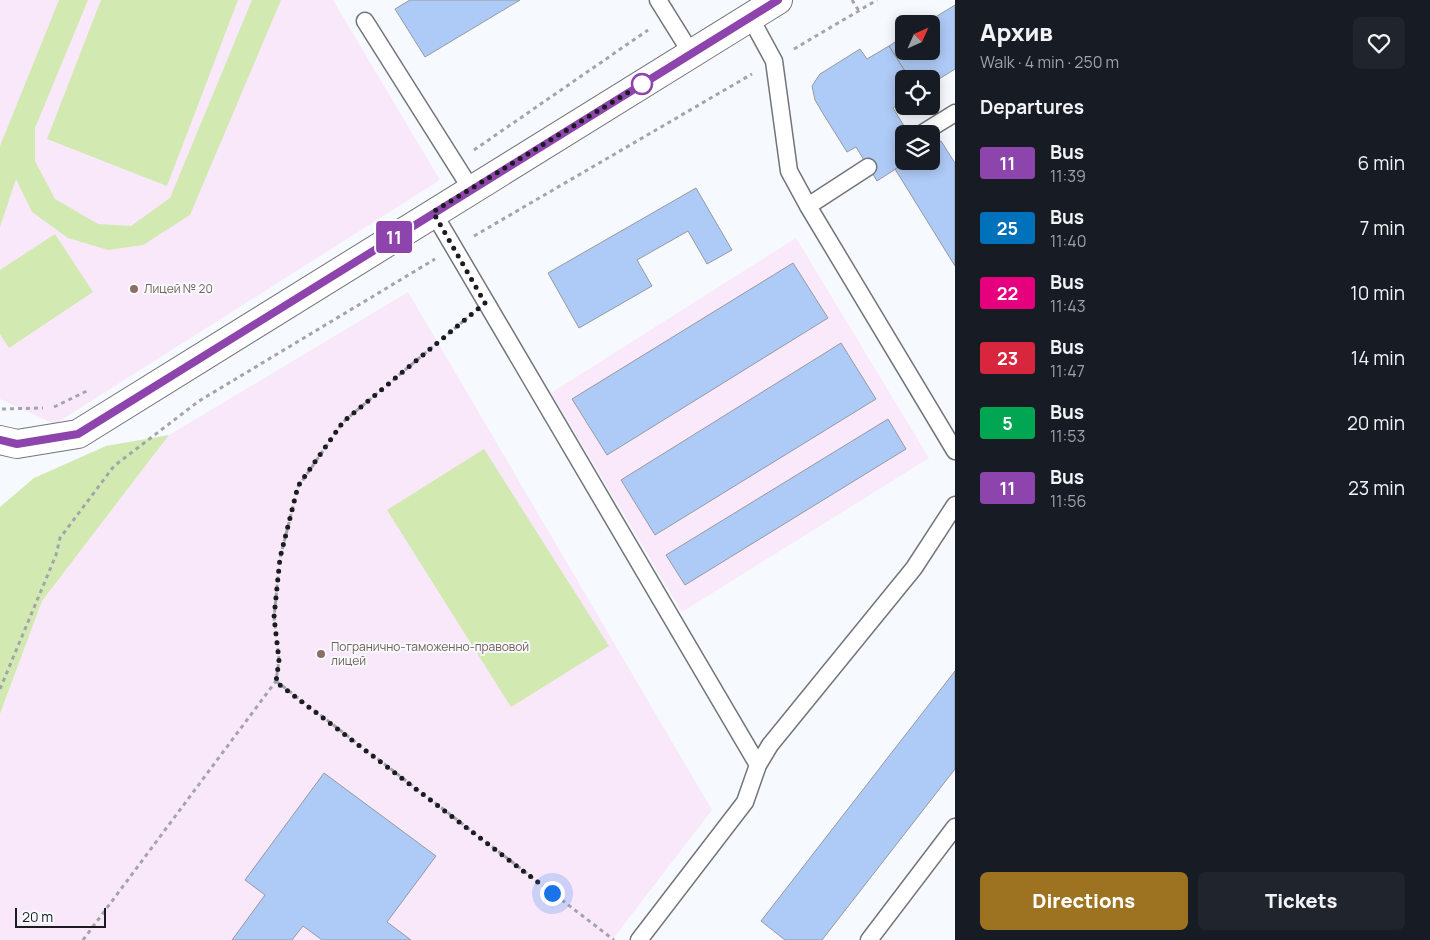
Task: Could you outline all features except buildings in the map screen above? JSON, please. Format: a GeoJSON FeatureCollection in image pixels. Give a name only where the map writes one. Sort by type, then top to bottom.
{"type":"FeatureCollection","features":[{"type":"Feature","properties":{"kind":"street"},"geometry":{"type":"LineString","coordinates":[[0,440],[17,444],[78,434],[433,212],[778,0]]}},
{"type":"Feature","properties":{"kind":"lane"},"geometry":{"type":"LineString","coordinates":[[658,0],[691,54]]}},
{"type":"Feature","properties":{"kind":"lane"},"geometry":{"type":"LineString","coordinates":[[750,17],[774,61],[788,171],[955,451]]}},
{"type":"Feature","properties":{"kind":"lane"},"geometry":{"type":"LineString","coordinates":[[365,21],[471,189]]}},
{"type":"Feature","properties":{"kind":"lane"},"geometry":{"type":"LineString","coordinates":[[936,125],[955,113]]}},
{"type":"Feature","properties":{"kind":"lane"},"geometry":{"type":"LineString","coordinates":[[808,206],[868,167]]}},
{"type":"Feature","properties":{"kind":"lane"},"geometry":{"type":"LineString","coordinates":[[433,212],[758,765]]}},
{"type":"Feature","properties":{"kind":"lane"},"geometry":{"type":"LineString","coordinates":[[639,940],[745,802],[758,765],[770,745],[914,568],[955,505]]}},
{"type":"Feature","properties":{"kind":"lane"},"geometry":{"type":"LineString","coordinates":[[868,940],[955,827]]}},
{"type":"Feature","properties":{"kind":"path"},"geometry":{"type":"LineString","coordinates":[[852,0],[859,11]]}},
{"type":"Feature","properties":{"kind":"path"},"geometry":{"type":"LineString","coordinates":[[0,689],[56,555],[60,538],[114,466],[199,401],[453,248],[877,0]]}},
{"type":"Feature","properties":{"kind":"path"},"geometry":{"type":"LineString","coordinates":[[455,164],[668,17]]}},
{"type":"Feature","properties":{"kind":"path"},"geometry":{"type":"LineString","coordinates":[[83,940],[276,682],[279,660],[274,617],[280,558],[298,486],[343,422],[485,303]]}},
{"type":"Feature","properties":{"kind":"path"},"geometry":{"type":"LineString","coordinates":[[53,407],[93,388]]}},
{"type":"Feature","properties":{"kind":"path"},"geometry":{"type":"LineString","coordinates":[[0,409],[44,408]]}},
{"type":"Feature","properties":{"kind":"path"},"geometry":{"type":"LineString","coordinates":[[276,682],[614,940]]}},
{"type":"Feature","properties":{"kind":"shaded area","name":"Лицей № 20"},"geometry":{"type":"Polygon","coordinates":[[[0,0],[333,0],[440,180],[55,424],[0,399],[0,0]]]}},
{"type":"Feature","properties":{"kind":"shaded area"},"geometry":{"type":"Polygon","coordinates":[[[796,238],[929,458],[682,612],[551,393],[796,238]]]}},
{"type":"Feature","properties":{"kind":"shaded area","name":"Погранично-таможенно-правовой лицей"},"geometry":{"type":"Polygon","coordinates":[[[408,292],[712,810],[612,940],[0,940],[0,714],[42,601],[169,435],[408,292]]]}},
{"type":"Feature","properties":{"kind":"green space"},"geometry":{"type":"Polygon","coordinates":[[[59,0],[88,0],[35,128],[35,161],[55,199],[98,224],[131,226],[170,198],[252,0],[281,0],[190,215],[143,245],[108,250],[68,238],[32,212],[16,179],[0,227],[0,146],[59,0]]]}},
{"type":"Feature","properties":{"kind":"green space"},"geometry":{"type":"Polygon","coordinates":[[[101,0],[238,0],[167,186],[47,139],[101,0]]]}},
{"type":"Feature","properties":{"kind":"green space"},"geometry":{"type":"Polygon","coordinates":[[[55,234],[93,292],[9,348],[0,334],[0,270],[55,234]]]}},
{"type":"Feature","properties":{"kind":"green space"},"geometry":{"type":"Polygon","coordinates":[[[169,435],[42,601],[0,714],[0,507],[34,478],[106,446],[169,435]]]}},
{"type":"Feature","properties":{"kind":"green space"},"geometry":{"type":"Polygon","coordinates":[[[484,449],[609,646],[511,707],[387,510],[484,449]]]}},
{"type":"Feature","properties":{"kind":"bus line","name":"11"},"geometry":{"type":"LineString","coordinates":[[0,440],[17,444],[78,434],[433,212],[778,0]]}},
{"type":"Feature","properties":{"kind":"place","name":"Лицей № 20"},"geometry":{"type":"Point","coordinates":[134,289]}},
{"type":"Feature","properties":{"kind":"place","name":"Погранично-таможенно-правовой лицей"},"geometry":{"type":"Point","coordinates":[321,654]}},
{"type":"Feature","properties":{"kind":"route"},"geometry":{"type":"LineString","coordinates":[[552,893],[276,682],[279,660],[274,617],[280,558],[298,486],[343,422],[485,303],[433,212],[642,84]]}}]}
